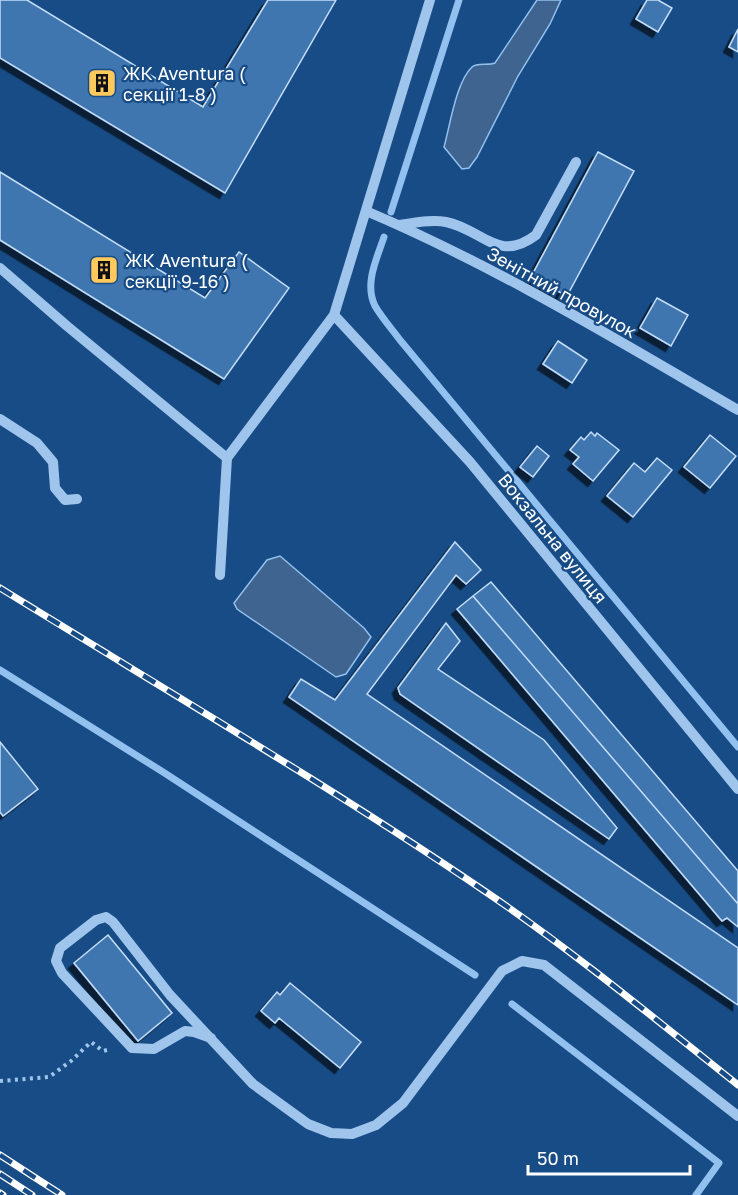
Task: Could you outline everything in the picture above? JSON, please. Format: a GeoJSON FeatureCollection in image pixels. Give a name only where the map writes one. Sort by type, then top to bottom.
{"type":"FeatureCollection","features":[{"type":"Feature","properties":{"kind":"street"},"geometry":{"type":"LineString","coordinates":[[220,575],[227,458],[334,315],[430,0]]}},
{"type":"Feature","properties":{"kind":"street"},"geometry":{"type":"LineString","coordinates":[[399,225],[443,221],[459,226],[492,243],[512,247],[527,242],[536,235],[576,162]]}},
{"type":"Feature","properties":{"kind":"street","name":"Зенітний провулок"},"geometry":{"type":"LineString","coordinates":[[366,211],[399,225],[558,306],[738,411]]}},
{"type":"Feature","properties":{"kind":"street"},"geometry":{"type":"LineString","coordinates":[[0,267],[67,326],[227,458]]}},
{"type":"Feature","properties":{"kind":"street","name":"Вокзальна вулиця"},"geometry":{"type":"LineString","coordinates":[[334,315],[470,462],[738,789]]}},
{"type":"Feature","properties":{"kind":"street"},"geometry":{"type":"LineString","coordinates":[[0,419],[37,443],[53,462],[55,488],[65,500],[77,499]]}},
{"type":"Feature","properties":{"kind":"street"},"geometry":{"type":"LineString","coordinates":[[211,1038],[185,1031],[154,1049],[132,1048],[62,974],[56,961],[60,948],[96,920],[106,917],[113,922],[170,995],[211,1038],[254,1084],[308,1124],[332,1133],[352,1134],[375,1125],[403,1103],[502,971],[522,961],[544,965],[738,1116]]}},
{"type":"Feature","properties":{"kind":"path"},"geometry":{"type":"LineString","coordinates":[[0,1081],[49,1077],[91,1042],[103,1051],[128,1044]]}},
{"type":"Feature","properties":{"kind":"water"},"geometry":{"type":"Polygon","coordinates":[[[537,0],[561,0],[550,24],[518,76],[477,157],[469,168],[462,169],[444,147],[462,83],[472,67],[495,63],[537,0]]]}},
{"type":"Feature","properties":{"kind":"water"},"geometry":{"type":"Polygon","coordinates":[[[280,556],[364,628],[371,637],[346,674],[336,677],[237,609],[234,603],[267,560],[280,556]]]}},
{"type":"Feature","properties":{"kind":"building","name":"ЖК Aventura ( секції 1-8 )"},"geometry":{"type":"Polygon","coordinates":[[[0,0],[27,0],[203,107],[268,0],[336,0],[225,193],[0,58],[0,0]]]}},
{"type":"Feature","properties":{"kind":"building"},"geometry":{"type":"Polygon","coordinates":[[[647,0],[658,0],[672,8],[658,32],[636,19],[647,0]]]}},
{"type":"Feature","properties":{"kind":"building"},"geometry":{"type":"Polygon","coordinates":[[[738,29],[738,52],[729,47],[738,29]]]}},
{"type":"Feature","properties":{"kind":"building"},"geometry":{"type":"Polygon","coordinates":[[[598,152],[634,171],[567,296],[531,277],[598,152]]]}},
{"type":"Feature","properties":{"kind":"building","name":"ЖК Aventura ( секції 9-16 )"},"geometry":{"type":"Polygon","coordinates":[[[0,172],[205,298],[239,252],[289,288],[224,379],[0,240],[0,172]]]}},
{"type":"Feature","properties":{"kind":"building"},"geometry":{"type":"Polygon","coordinates":[[[657,298],[688,315],[671,346],[640,328],[657,298]]]}},
{"type":"Feature","properties":{"kind":"building"},"geometry":{"type":"Polygon","coordinates":[[[558,341],[587,360],[572,383],[543,364],[558,341]]]}},
{"type":"Feature","properties":{"kind":"building"},"geometry":{"type":"Polygon","coordinates":[[[591,432],[595,436],[597,433],[619,450],[593,481],[573,464],[579,457],[570,450],[581,437],[584,440],[591,432]]]}},
{"type":"Feature","properties":{"kind":"building"},"geometry":{"type":"Polygon","coordinates":[[[710,435],[736,456],[710,488],[684,467],[710,435]]]}},
{"type":"Feature","properties":{"kind":"building"},"geometry":{"type":"Polygon","coordinates":[[[537,446],[549,456],[533,477],[520,467],[537,446]]]}},
{"type":"Feature","properties":{"kind":"building"},"geometry":{"type":"Polygon","coordinates":[[[657,458],[672,470],[633,517],[607,496],[634,463],[645,472],[657,458]]]}},
{"type":"Feature","properties":{"kind":"building"},"geometry":{"type":"Polygon","coordinates":[[[455,542],[481,570],[466,584],[456,575],[367,694],[738,948],[738,1005],[289,697],[301,679],[335,700],[455,542]]]}},
{"type":"Feature","properties":{"kind":"building"},"geometry":{"type":"Polygon","coordinates":[[[491,582],[738,871],[738,904],[473,596],[491,582]]]}},
{"type":"Feature","properties":{"kind":"building"},"geometry":{"type":"Polygon","coordinates":[[[473,596],[738,904],[738,927],[727,918],[722,921],[457,609],[473,596]]]}},
{"type":"Feature","properties":{"kind":"building"},"geometry":{"type":"Polygon","coordinates":[[[446,623],[460,641],[438,669],[544,740],[617,828],[609,839],[400,694],[398,688],[446,623]]]}},
{"type":"Feature","properties":{"kind":"building"},"geometry":{"type":"Polygon","coordinates":[[[0,742],[38,789],[3,816],[0,812],[0,742]]]}},
{"type":"Feature","properties":{"kind":"building"},"geometry":{"type":"Polygon","coordinates":[[[108,935],[172,1013],[138,1041],[74,963],[108,935]]]}},
{"type":"Feature","properties":{"kind":"building"},"geometry":{"type":"Polygon","coordinates":[[[290,983],[361,1042],[340,1068],[279,1018],[275,1023],[261,1011],[277,992],[280,995],[290,983]]]}},
{"type":"Feature","properties":{"kind":"waterway"},"geometry":{"type":"LineString","coordinates":[[391,212],[459,0]]}},
{"type":"Feature","properties":{"kind":"waterway"},"geometry":{"type":"LineString","coordinates":[[384,237],[371,280],[372,298],[381,315],[738,747]]}},
{"type":"Feature","properties":{"kind":"waterway"},"geometry":{"type":"LineString","coordinates":[[0,670],[163,772],[475,975]]}},
{"type":"Feature","properties":{"kind":"waterway"},"geometry":{"type":"LineString","coordinates":[[512,1004],[719,1163],[696,1195]]}},
{"type":"Feature","properties":{"kind":"railway"},"geometry":{"type":"LineString","coordinates":[[0,588],[306,775],[486,892],[645,1010],[738,1085]]}},
{"type":"Feature","properties":{"kind":"railway"},"geometry":{"type":"LineString","coordinates":[[0,1155],[62,1195]]}},
{"type":"Feature","properties":{"kind":"railway"},"geometry":{"type":"LineString","coordinates":[[0,1174],[32,1195]]}},
{"type":"Feature","properties":{"kind":"place","name":"ЖК Aventura ( секції 1-8 )"},"geometry":{"type":"Point","coordinates":[102,83]}},
{"type":"Feature","properties":{"kind":"place","name":"ЖК Aventura ( секції 9-16 )"},"geometry":{"type":"Point","coordinates":[104,270]}}]}
